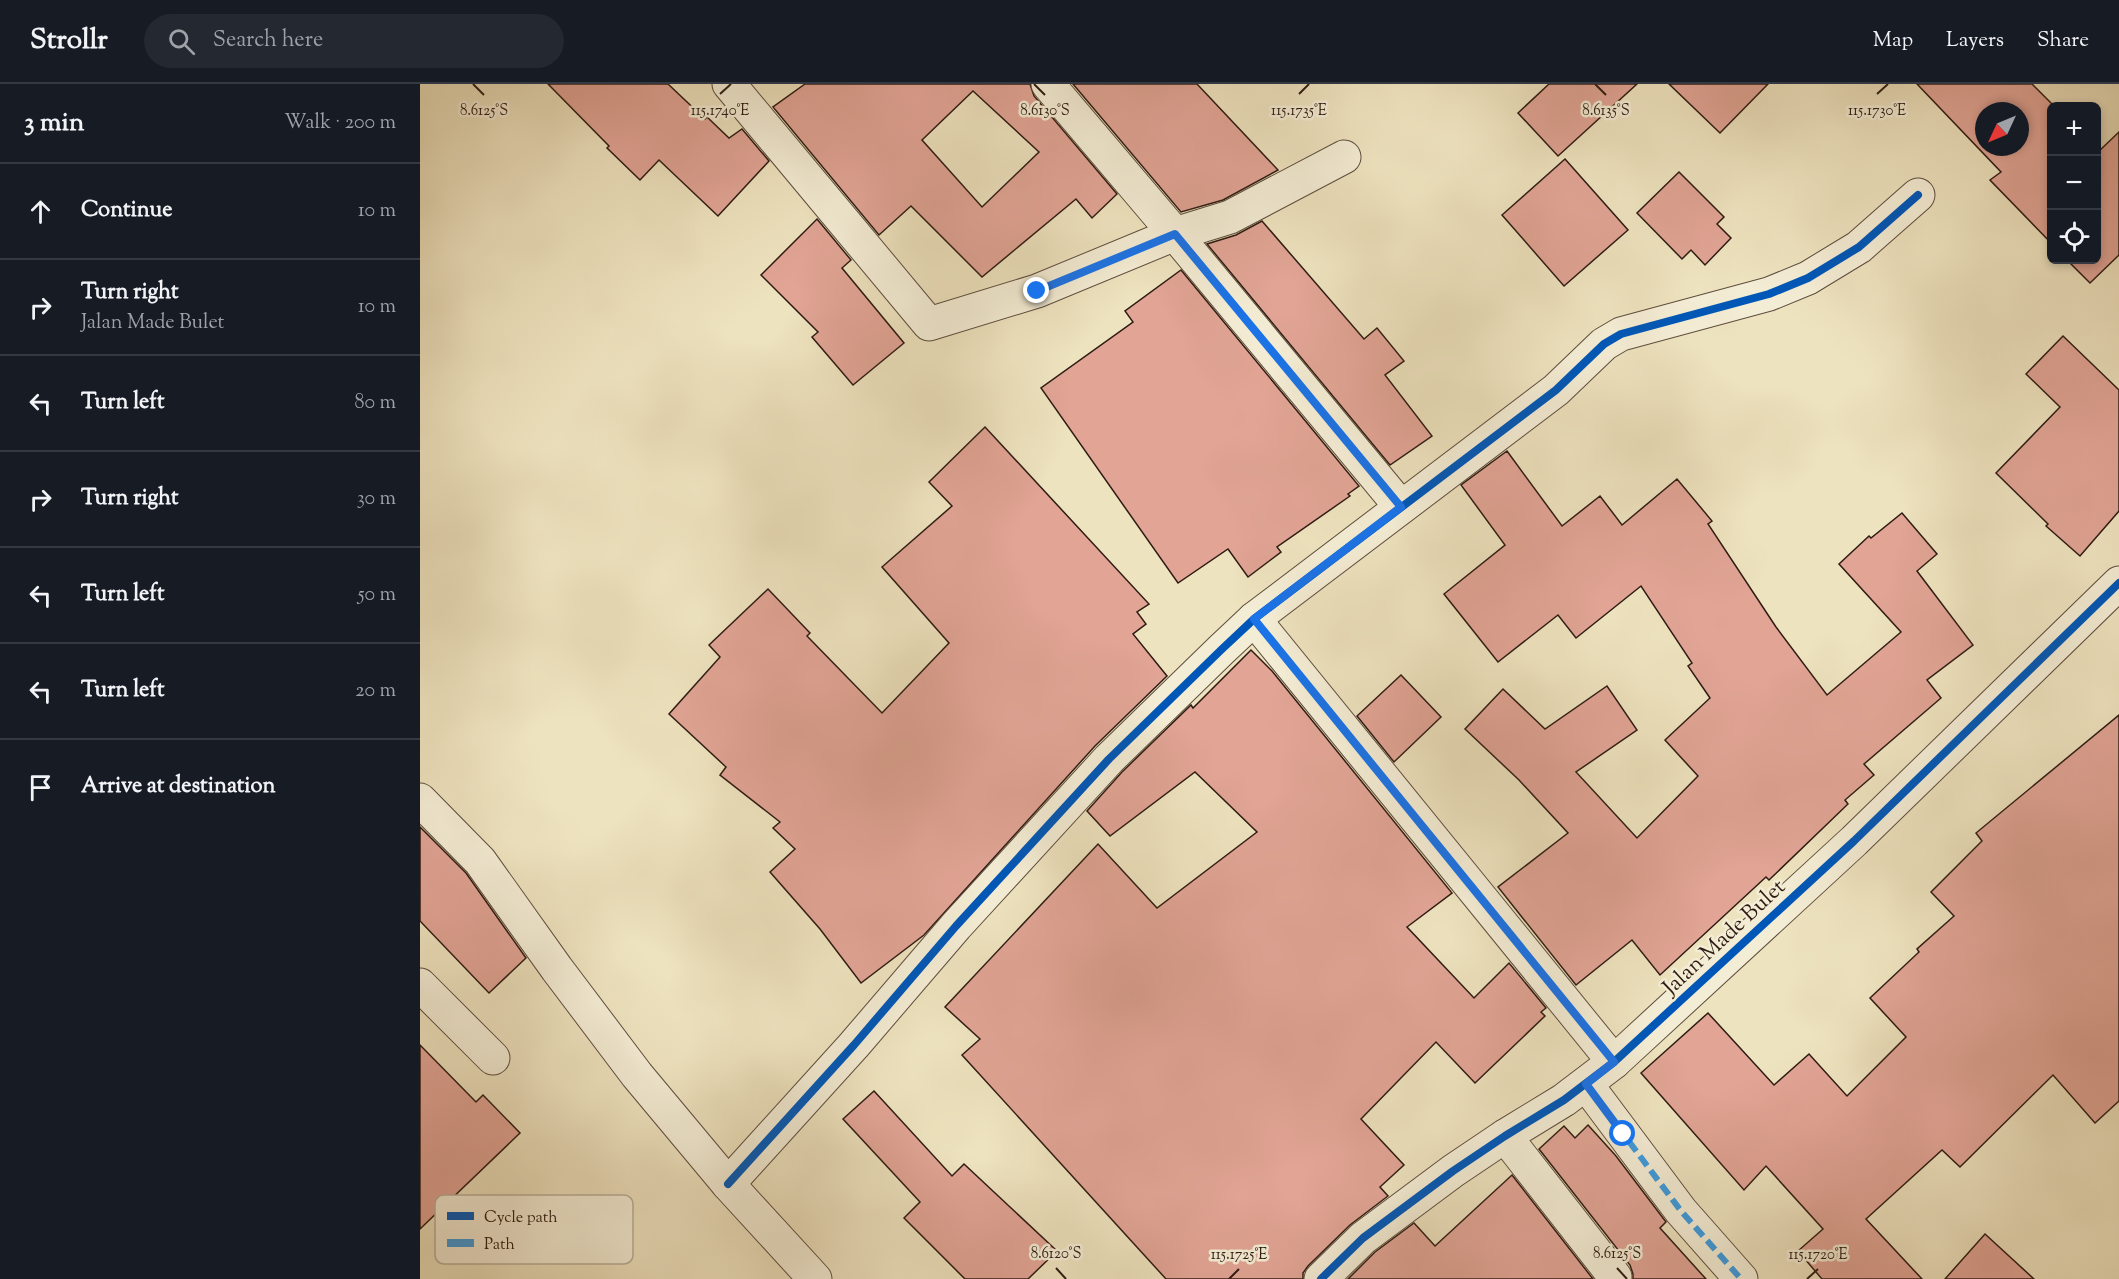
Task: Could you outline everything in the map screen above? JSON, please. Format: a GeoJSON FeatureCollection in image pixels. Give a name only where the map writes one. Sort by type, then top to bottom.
{"type":"FeatureCollection","features":[{"type":"Feature","properties":{"kind":"street"},"geometry":{"type":"LineString","coordinates":[[729,84],[929,324],[1037,291],[1175,234],[1230,217],[1344,158]]}},
{"type":"Feature","properties":{"kind":"street"},"geometry":{"type":"LineString","coordinates":[[1048,84],[1401,507]]}},
{"type":"Feature","properties":{"kind":"street"},"geometry":{"type":"LineString","coordinates":[[728,1184],[854,1045],[956,926],[1108,759],[1254,619],[1556,390],[1604,344],[1621,334],[1769,294],[1808,278],[1859,247],[1918,195]]}},
{"type":"Feature","properties":{"kind":"street","name":"Jalan Made Bulet"},"geometry":{"type":"LineString","coordinates":[[1321,1279],[1363,1238],[1505,1136],[1564,1100],[1614,1062],[1854,841],[2119,583]]}},
{"type":"Feature","properties":{"kind":"street"},"geometry":{"type":"LineString","coordinates":[[1254,619],[1614,1062]]}},
{"type":"Feature","properties":{"kind":"street"},"geometry":{"type":"LineString","coordinates":[[420,800],[480,861],[557,969],[637,1075],[728,1184],[815,1279]]}},
{"type":"Feature","properties":{"kind":"street"},"geometry":{"type":"LineString","coordinates":[[420,985],[493,1058]]}},
{"type":"Feature","properties":{"kind":"street"},"geometry":{"type":"LineString","coordinates":[[1586,1084],[1674,1202],[1740,1279]]}},
{"type":"Feature","properties":{"kind":"street"},"geometry":{"type":"LineString","coordinates":[[1505,1136],[1616,1277]]}},
{"type":"Feature","properties":{"kind":"building"},"geometry":{"type":"Polygon","coordinates":[[[548,84],[668,84],[729,138],[742,129],[769,161],[718,216],[659,160],[640,180],[548,84]]]}},
{"type":"Feature","properties":{"kind":"building"},"geometry":{"type":"Polygon","coordinates":[[[805,84],[1030,84],[1034,96],[1117,194],[1092,218],[1076,199],[982,277],[911,206],[879,235],[773,107],[805,84]],[[973,91],[922,140],[982,207],[1039,152],[973,91]]]}},
{"type":"Feature","properties":{"kind":"building"},"geometry":{"type":"Polygon","coordinates":[[[1073,84],[1197,84],[1278,170],[1223,200],[1181,212],[1073,84]]]}},
{"type":"Feature","properties":{"kind":"building"},"geometry":{"type":"Polygon","coordinates":[[[1549,84],[1637,84],[1558,156],[1518,113],[1549,84]]]}},
{"type":"Feature","properties":{"kind":"building"},"geometry":{"type":"Polygon","coordinates":[[[1669,84],[1768,84],[1720,133],[1669,84]]]}},
{"type":"Feature","properties":{"kind":"building"},"geometry":{"type":"Polygon","coordinates":[[[1917,84],[2032,84],[2050,102],[2047,102],[2047,239],[1990,180],[2001,172],[1986,156],[2029,156],[2029,102],[1975,102],[1975,145],[1917,84]]]}},
{"type":"Feature","properties":{"kind":"building"},"geometry":{"type":"Polygon","coordinates":[[[2119,132],[2119,255],[2090,283],[2071,264],[2101,264],[2101,149],[2119,132]]]}},
{"type":"Feature","properties":{"kind":"building"},"geometry":{"type":"Polygon","coordinates":[[[1565,159],[1628,230],[1564,286],[1502,215],[1565,159]]]}},
{"type":"Feature","properties":{"kind":"building"},"geometry":{"type":"Polygon","coordinates":[[[1679,172],[1724,217],[1717,224],[1731,238],[1705,265],[1691,250],[1682,259],[1637,213],[1679,172]]]}},
{"type":"Feature","properties":{"kind":"building"},"geometry":{"type":"Polygon","coordinates":[[[817,219],[851,260],[842,268],[904,343],[853,385],[812,337],[818,332],[761,275],[817,219]]]}},
{"type":"Feature","properties":{"kind":"building"},"geometry":{"type":"Polygon","coordinates":[[[1262,221],[1364,339],[1377,328],[1404,361],[1385,375],[1432,436],[1390,465],[1207,244],[1236,235],[1262,221]]]}},
{"type":"Feature","properties":{"kind":"building"},"geometry":{"type":"Polygon","coordinates":[[[1181,270],[1359,486],[1348,494],[1350,496],[1277,547],[1281,552],[1248,577],[1228,549],[1178,583],[1041,388],[1133,322],[1125,311],[1181,270]]]}},
{"type":"Feature","properties":{"kind":"building"},"geometry":{"type":"Polygon","coordinates":[[[2063,336],[2119,390],[2119,511],[2080,556],[2046,526],[2048,524],[1996,473],[2060,407],[2026,374],[2063,336]]]}},
{"type":"Feature","properties":{"kind":"building"},"geometry":{"type":"Polygon","coordinates":[[[985,427],[1149,604],[1137,612],[1146,624],[1133,634],[1167,676],[1095,746],[924,935],[861,983],[820,929],[770,872],[795,849],[773,828],[780,822],[720,775],[726,767],[669,714],[720,657],[709,645],[768,589],[810,633],[807,636],[882,713],[949,643],[882,567],[952,506],[929,482],[985,427]]]}},
{"type":"Feature","properties":{"kind":"building"},"geometry":{"type":"Polygon","coordinates":[[[1507,451],[1562,526],[1600,496],[1622,525],[1677,479],[1712,521],[1708,524],[1776,627],[1827,695],[1901,632],[1839,564],[1869,536],[1871,538],[1902,513],[1937,554],[1917,571],[1973,645],[1927,680],[1941,698],[1864,764],[1874,775],[1845,800],[1848,804],[1769,880],[1766,877],[1660,975],[1632,940],[1576,985],[1498,887],[1568,833],[1519,780],[1465,729],[1503,689],[1545,729],[1607,686],[1637,730],[1576,772],[1637,838],[1698,776],[1665,740],[1710,698],[1688,666],[1692,663],[1641,586],[1576,638],[1558,615],[1498,662],[1444,594],[1505,545],[1461,485],[1507,451]]]}},
{"type":"Feature","properties":{"kind":"building"},"geometry":{"type":"Polygon","coordinates":[[[1251,650],[1272,671],[1452,893],[1407,927],[1474,998],[1509,963],[1546,1008],[1541,1012],[1545,1016],[1475,1083],[1436,1042],[1361,1119],[1404,1165],[1380,1187],[1388,1196],[1350,1225],[1308,1266],[1303,1273],[1303,1279],[1166,1279],[962,1055],[980,1039],[945,1007],[1098,844],[1157,908],[1257,832],[1195,772],[1110,836],[1087,811],[1122,772],[1191,705],[1193,708],[1251,650]]]}},
{"type":"Feature","properties":{"kind":"building"},"geometry":{"type":"Polygon","coordinates":[[[1401,675],[1441,717],[1394,762],[1357,716],[1401,675]]]}},
{"type":"Feature","properties":{"kind":"building"},"geometry":{"type":"Polygon","coordinates":[[[2119,715],[2119,1101],[2095,1123],[2053,1075],[1960,1167],[1942,1150],[1866,1219],[1922,1279],[1822,1279],[1798,1251],[1823,1229],[1766,1166],[1744,1190],[1641,1073],[1708,1013],[1774,1085],[1809,1054],[1847,1096],[1906,1037],[1870,998],[1919,952],[1917,949],[1954,916],[1931,892],[1982,841],[1976,833],[2119,715]]]}},
{"type":"Feature","properties":{"kind":"building"},"geometry":{"type":"Polygon","coordinates":[[[420,827],[466,873],[526,958],[489,993],[420,921],[420,827]]]}},
{"type":"Feature","properties":{"kind":"building"},"geometry":{"type":"Polygon","coordinates":[[[420,1045],[476,1102],[483,1095],[520,1133],[455,1195],[435,1195],[435,1215],[420,1229],[420,1045]]]}},
{"type":"Feature","properties":{"kind":"building"},"geometry":{"type":"Polygon","coordinates":[[[874,1091],[952,1176],[964,1164],[1057,1251],[1028,1279],[965,1279],[904,1218],[920,1202],[843,1119],[874,1091]]]}},
{"type":"Feature","properties":{"kind":"building"},"geometry":{"type":"Polygon","coordinates":[[[1588,1125],[1616,1156],[1666,1222],[1660,1228],[1706,1279],[1633,1279],[1630,1265],[1539,1149],[1564,1126],[1575,1138],[1588,1125]]]}},
{"type":"Feature","properties":{"kind":"building"},"geometry":{"type":"Polygon","coordinates":[[[1512,1175],[1593,1279],[1348,1279],[1375,1252],[1414,1223],[1435,1246],[1512,1175]]]}},
{"type":"Feature","properties":{"kind":"building"},"geometry":{"type":"Polygon","coordinates":[[[1985,1234],[2034,1279],[1945,1279],[1985,1234]]]}},
{"type":"Feature","properties":{"kind":"marked path"},"geometry":{"type":"LineString","coordinates":[[1586,1084],[1681,1211],[1741,1279]]}},
{"type":"Feature","properties":{"kind":"cycle path"},"geometry":{"type":"LineString","coordinates":[[728,1184],[854,1045],[956,926],[1109,759],[1254,619],[1556,390],[1604,344],[1621,334],[1769,294],[1808,278],[1859,247],[1918,195]]}},
{"type":"Feature","properties":{"kind":"cycle path"},"geometry":{"type":"LineString","coordinates":[[1321,1279],[1363,1238],[1453,1171],[1564,1100],[1614,1062],[1854,841],[2119,583]]}},
{"type":"Feature","properties":{"kind":"route"},"geometry":{"type":"LineString","coordinates":[[1037,291],[1175,234],[1401,507],[1254,619],[1614,1062],[1586,1084],[1623,1134]]}}]}
